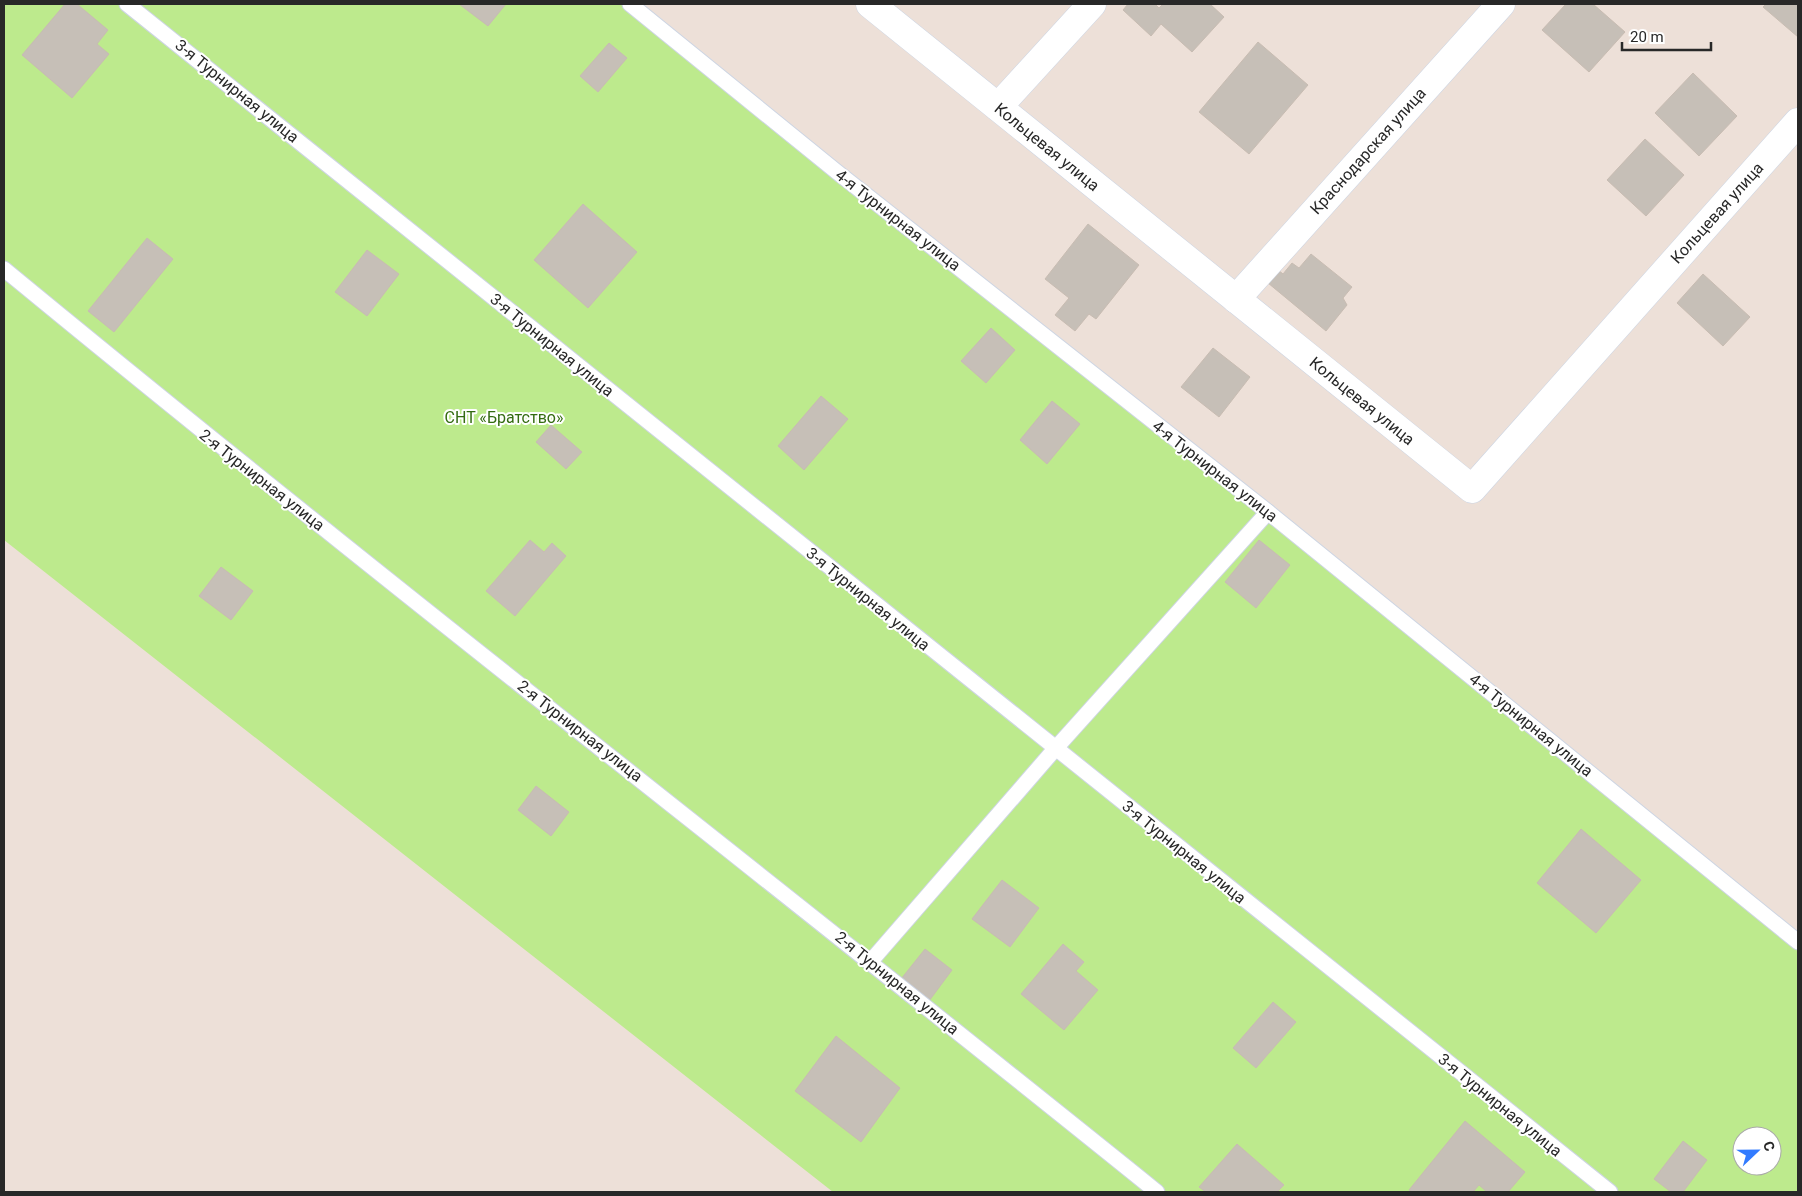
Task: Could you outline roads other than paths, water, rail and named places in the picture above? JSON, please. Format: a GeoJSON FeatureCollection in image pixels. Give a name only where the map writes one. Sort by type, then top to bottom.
{"type":"FeatureCollection","features":[{"type":"Feature","properties":{"kind":"street","name":"Кольцевая улица"},"geometry":{"type":"LineString","coordinates":[[870,4],[1472,489],[1798,122]]}},
{"type":"Feature","properties":{"kind":"street"},"geometry":{"type":"LineString","coordinates":[[998,107],[1092,4]]}},
{"type":"Feature","properties":{"kind":"street","name":"Краснодарская улица"},"geometry":{"type":"LineString","coordinates":[[1236,299],[1501,4]]}},
{"type":"Feature","properties":{"kind":"lane","name":"3-я Турнирная улица"},"geometry":{"type":"LineString","coordinates":[[127,4],[1610,1192]]}},
{"type":"Feature","properties":{"kind":"lane","name":"4-я Турнирная улица"},"geometry":{"type":"LineString","coordinates":[[630,4],[836,172],[1268,512],[1798,942]]}},
{"type":"Feature","properties":{"kind":"lane","name":"2-я Турнирная улица"},"geometry":{"type":"LineString","coordinates":[[4,269],[217,444],[871,961],[1157,1192]]}},
{"type":"Feature","properties":{"kind":"lane"},"geometry":{"type":"LineString","coordinates":[[871,961],[1055,749],[1268,512]]}},
{"type":"Feature","properties":{"kind":"park label","name":"СНТ «Братство»"},"geometry":{"type":"Point","coordinates":[504,417]}}]}
